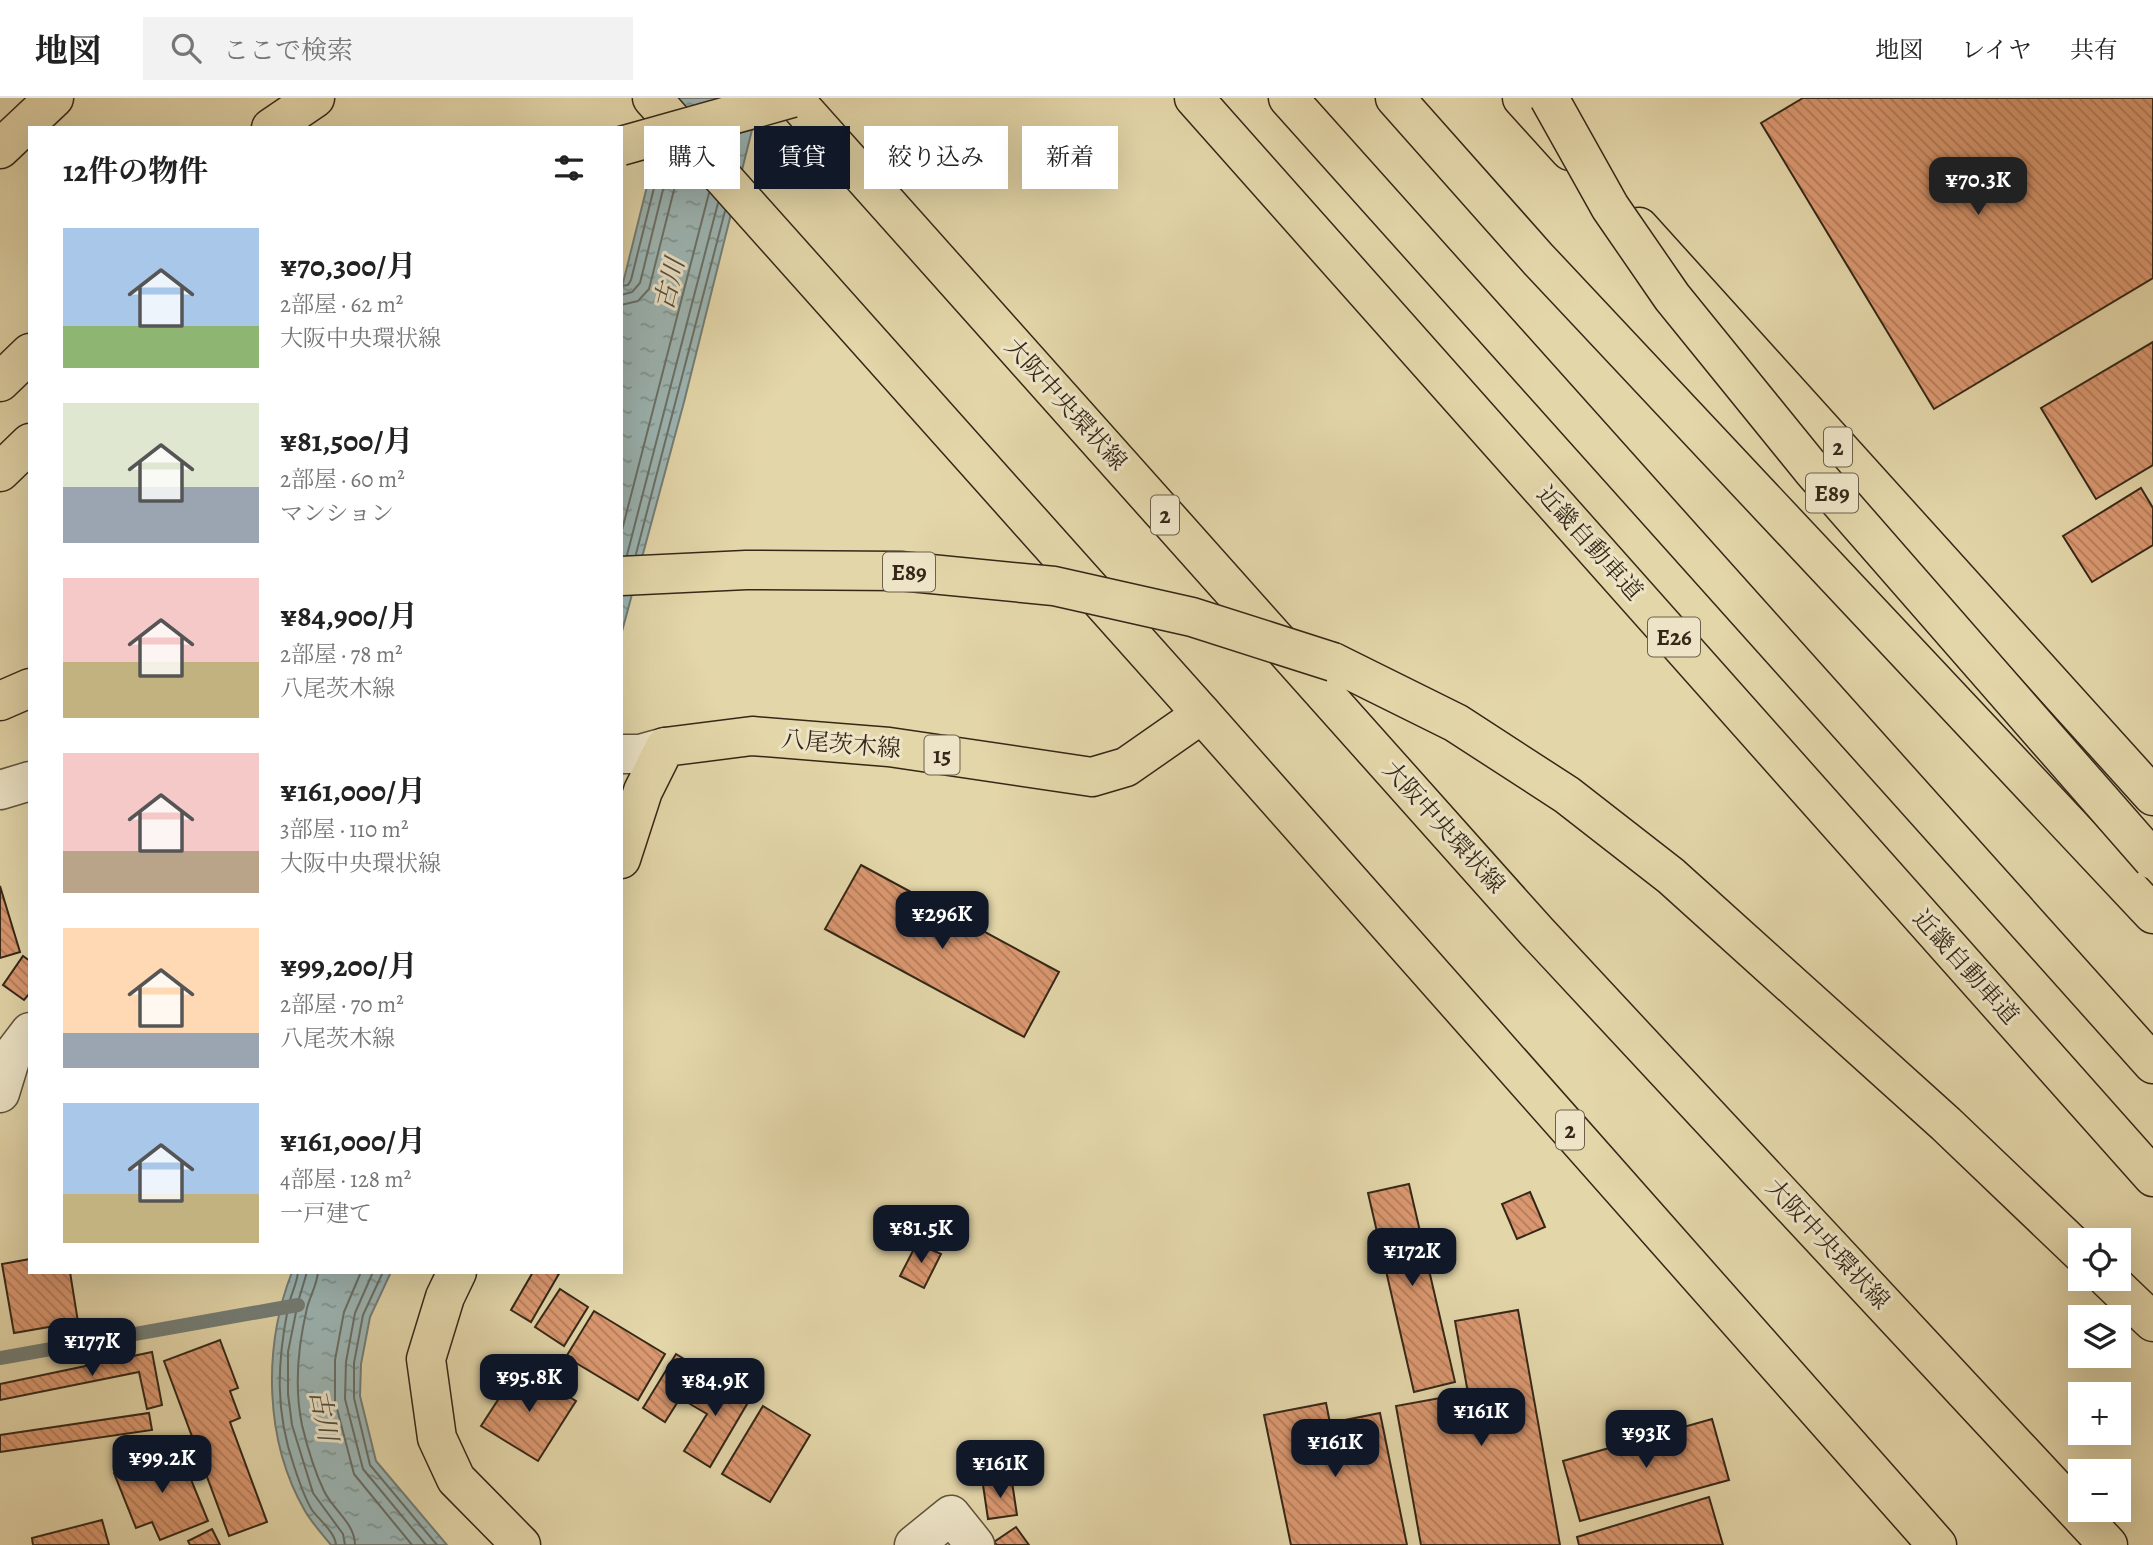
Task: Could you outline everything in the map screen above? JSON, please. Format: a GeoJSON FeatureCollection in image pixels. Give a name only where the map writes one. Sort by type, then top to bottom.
{"type":"FeatureCollection","features":[{"type":"Feature","properties":{"kind":"main road"},"geometry":{"type":"LineString","coordinates":[[0,149],[54,98]]}},
{"type":"Feature","properties":{"kind":"main road"},"geometry":{"type":"LineString","coordinates":[[261,126],[285,98]]}},
{"type":"Feature","properties":{"kind":"main road"},"geometry":{"type":"LineString","coordinates":[[274,126],[314,98]]}},
{"type":"Feature","properties":{"kind":"main road","name":"2"},"geometry":{"type":"LineString","coordinates":[[652,98],[1202,714],[1937,1545]]}},
{"type":"Feature","properties":{"kind":"main road"},"geometry":{"type":"LineString","coordinates":[[623,145],[792,98]]}},
{"type":"Feature","properties":{"kind":"main road","name":"大阪中央環状線"},"geometry":{"type":"LineString","coordinates":[[792,98],[1537,932],[2108,1545]]}},
{"type":"Feature","properties":{"kind":"main road","name":"近畿自動車道"},"geometry":{"type":"LineString","coordinates":[[1194,98],[2153,1177]]}},
{"type":"Feature","properties":{"kind":"main road"},"geometry":{"type":"LineString","coordinates":[[1289,98],[2153,1064]]}},
{"type":"Feature","properties":{"kind":"main road"},"geometry":{"type":"LineString","coordinates":[[1395,98],[1538,259],[2153,914]]}},
{"type":"Feature","properties":{"kind":"main road","name":"2"},"geometry":{"type":"LineString","coordinates":[[1522,98],[2153,796]]}},
{"type":"Feature","properties":{"kind":"main road","name":"E89"},"geometry":{"type":"LineString","coordinates":[[1549,98],[1610,207],[1672,297],[1814,472],[2153,860]]}},
{"type":"Feature","properties":{"kind":"main road"},"geometry":{"type":"LineString","coordinates":[[0,382],[28,355]]}},
{"type":"Feature","properties":{"kind":"main road"},"geometry":{"type":"LineString","coordinates":[[0,472],[28,445]]}},
{"type":"Feature","properties":{"kind":"main road","name":"E89"},"geometry":{"type":"LineString","coordinates":[[623,576],[746,570],[900,571],[1054,586],[1192,617],[1333,662],[1456,723],[1567,795],[1671,876],[1946,1124],[2068,1241]]}},
{"type":"Feature","properties":{"kind":"main road"},"geometry":{"type":"LineString","coordinates":[[0,701],[28,689]]}},
{"type":"Feature","properties":{"kind":"main road","name":"八尾茨木線"},"geometry":{"type":"LineString","coordinates":[[623,853],[643,791],[642,752],[752,736],[889,747],[1092,777],[1126,767],[1202,714]]}},
{"type":"Feature","properties":{"kind":"main road"},"geometry":{"type":"LineString","coordinates":[[456,1274],[445,1297],[426,1359],[437,1438],[456,1479],[522,1545]]}},
{"type":"Feature","properties":{"kind":"main road"},"geometry":{"type":"LineString","coordinates":[[2121,1291],[2153,1322]]}},
{"type":"Feature","properties":{"kind":"main road"},"geometry":{"type":"LineString","coordinates":[[1883,1484],[1957,1545]]}},
{"type":"Feature","properties":{"kind":"street"},"geometry":{"type":"LineString","coordinates":[[0,790],[28,782]]}},
{"type":"Feature","properties":{"kind":"street"},"geometry":{"type":"LineString","coordinates":[[0,1093],[14,1044]]}},
{"type":"Feature","properties":{"kind":"street"},"geometry":{"type":"LineString","coordinates":[[914,1545],[951,1515],[975,1545]]}},
{"type":"Feature","properties":{"kind":"water"},"geometry":{"type":"Polygon","coordinates":[[[669,98],[760,98],[740,178],[740,126],[662,126],[669,98]]]}},
{"type":"Feature","properties":{"kind":"water","name":"古川"},"geometry":{"type":"Polygon","coordinates":[[[646,189],[737,189],[684,402],[623,628],[623,283],[646,189]]]}},
{"type":"Feature","properties":{"kind":"water","name":"古川"},"geometry":{"type":"Polygon","coordinates":[[[291,1274],[390,1274],[370,1317],[361,1364],[360,1396],[376,1461],[447,1545],[331,1545],[305,1511],[291,1483],[275,1424],[273,1362],[283,1301],[291,1274]]]}},
{"type":"Feature","properties":{"kind":"building"},"geometry":{"type":"Polygon","coordinates":[[[1803,98],[2153,98],[2153,278],[1934,409],[1761,123],[1803,98]]]}},
{"type":"Feature","properties":{"kind":"building"},"geometry":{"type":"Polygon","coordinates":[[[2153,342],[2153,465],[2096,499],[2041,408],[2153,342]]]}},
{"type":"Feature","properties":{"kind":"building"},"geometry":{"type":"Polygon","coordinates":[[[2141,488],[2153,508],[2153,545],[2092,582],[2063,536],[2141,488]]]}},
{"type":"Feature","properties":{"kind":"building"},"geometry":{"type":"Polygon","coordinates":[[[861,865],[1059,972],[1024,1037],[825,929],[861,865]]]}},
{"type":"Feature","properties":{"kind":"building"},"geometry":{"type":"Polygon","coordinates":[[[0,886],[20,952],[0,958],[0,886]]]}},
{"type":"Feature","properties":{"kind":"building"},"geometry":{"type":"Polygon","coordinates":[[[23,956],[28,960],[28,995],[24,1000],[3,985],[23,956]]]}},
{"type":"Feature","properties":{"kind":"building"},"geometry":{"type":"Polygon","coordinates":[[[1409,1184],[1455,1382],[1414,1392],[1368,1193],[1409,1184]]]}},
{"type":"Feature","properties":{"kind":"building"},"geometry":{"type":"Polygon","coordinates":[[[1530,1192],[1545,1227],[1517,1239],[1502,1204],[1530,1192]]]}},
{"type":"Feature","properties":{"kind":"building"},"geometry":{"type":"Polygon","coordinates":[[[917,1243],[941,1254],[924,1288],[900,1276],[917,1243]]]}},
{"type":"Feature","properties":{"kind":"building"},"geometry":{"type":"Polygon","coordinates":[[[28,1259],[28,1274],[70,1274],[78,1322],[14,1333],[2,1264],[28,1259]]]}},
{"type":"Feature","properties":{"kind":"building"},"geometry":{"type":"Polygon","coordinates":[[[532,1274],[559,1274],[531,1322],[511,1310],[532,1274]]]}},
{"type":"Feature","properties":{"kind":"building"},"geometry":{"type":"Polygon","coordinates":[[[560,1289],[588,1307],[564,1346],[535,1327],[560,1289]]]}},
{"type":"Feature","properties":{"kind":"building"},"geometry":{"type":"Polygon","coordinates":[[[1518,1310],[1560,1545],[1421,1545],[1396,1406],[1468,1393],[1455,1321],[1518,1310]]]}},
{"type":"Feature","properties":{"kind":"building"},"geometry":{"type":"Polygon","coordinates":[[[594,1311],[665,1354],[638,1400],[566,1357],[594,1311]]]}},
{"type":"Feature","properties":{"kind":"building"},"geometry":{"type":"Polygon","coordinates":[[[220,1340],[238,1388],[230,1391],[240,1418],[230,1422],[267,1522],[229,1536],[164,1361],[220,1340]]]}},
{"type":"Feature","properties":{"kind":"building"},"geometry":{"type":"Polygon","coordinates":[[[152,1352],[162,1405],[147,1409],[139,1372],[0,1400],[0,1384],[152,1352]]]}},
{"type":"Feature","properties":{"kind":"building"},"geometry":{"type":"Polygon","coordinates":[[[676,1354],[699,1368],[665,1422],[643,1408],[676,1354]]]}},
{"type":"Feature","properties":{"kind":"building"},"geometry":{"type":"Polygon","coordinates":[[[520,1366],[576,1401],[538,1461],[481,1426],[520,1366]]]}},
{"type":"Feature","properties":{"kind":"building"},"geometry":{"type":"Polygon","coordinates":[[[707,1374],[750,1399],[710,1467],[684,1451],[707,1414],[690,1404],[707,1374]]]}},
{"type":"Feature","properties":{"kind":"building"},"geometry":{"type":"Polygon","coordinates":[[[1326,1403],[1330,1423],[1380,1413],[1407,1545],[1291,1545],[1264,1415],[1326,1403]]]}},
{"type":"Feature","properties":{"kind":"building"},"geometry":{"type":"Polygon","coordinates":[[[763,1406],[810,1435],[770,1502],[722,1474],[763,1406]]]}},
{"type":"Feature","properties":{"kind":"building"},"geometry":{"type":"Polygon","coordinates":[[[149,1413],[152,1430],[0,1452],[0,1435],[149,1413]]]}},
{"type":"Feature","properties":{"kind":"building"},"geometry":{"type":"Polygon","coordinates":[[[1712,1419],[1729,1480],[1580,1521],[1563,1461],[1712,1419]]]}},
{"type":"Feature","properties":{"kind":"building"},"geometry":{"type":"Polygon","coordinates":[[[178,1448],[208,1521],[160,1540],[152,1522],[136,1528],[114,1473],[178,1448]]]}},
{"type":"Feature","properties":{"kind":"building"},"geometry":{"type":"Polygon","coordinates":[[[1012,1482],[1017,1515],[988,1519],[983,1485],[1012,1482]]]}},
{"type":"Feature","properties":{"kind":"building"},"geometry":{"type":"Polygon","coordinates":[[[1709,1497],[1723,1545],[1579,1545],[1577,1537],[1709,1497]]]}},
{"type":"Feature","properties":{"kind":"building"},"geometry":{"type":"Polygon","coordinates":[[[102,1520],[109,1545],[33,1545],[32,1538],[102,1520]]]}},
{"type":"Feature","properties":{"kind":"building"},"geometry":{"type":"Polygon","coordinates":[[[1016,1527],[1029,1545],[997,1545],[994,1542],[1016,1527]]]}},
{"type":"Feature","properties":{"kind":"building"},"geometry":{"type":"Polygon","coordinates":[[[212,1529],[220,1545],[190,1545],[188,1541],[212,1529]]]}},
{"type":"Feature","properties":{"kind":"waterway"},"geometry":{"type":"LineString","coordinates":[[0,1358],[298,1305]]}}]}
